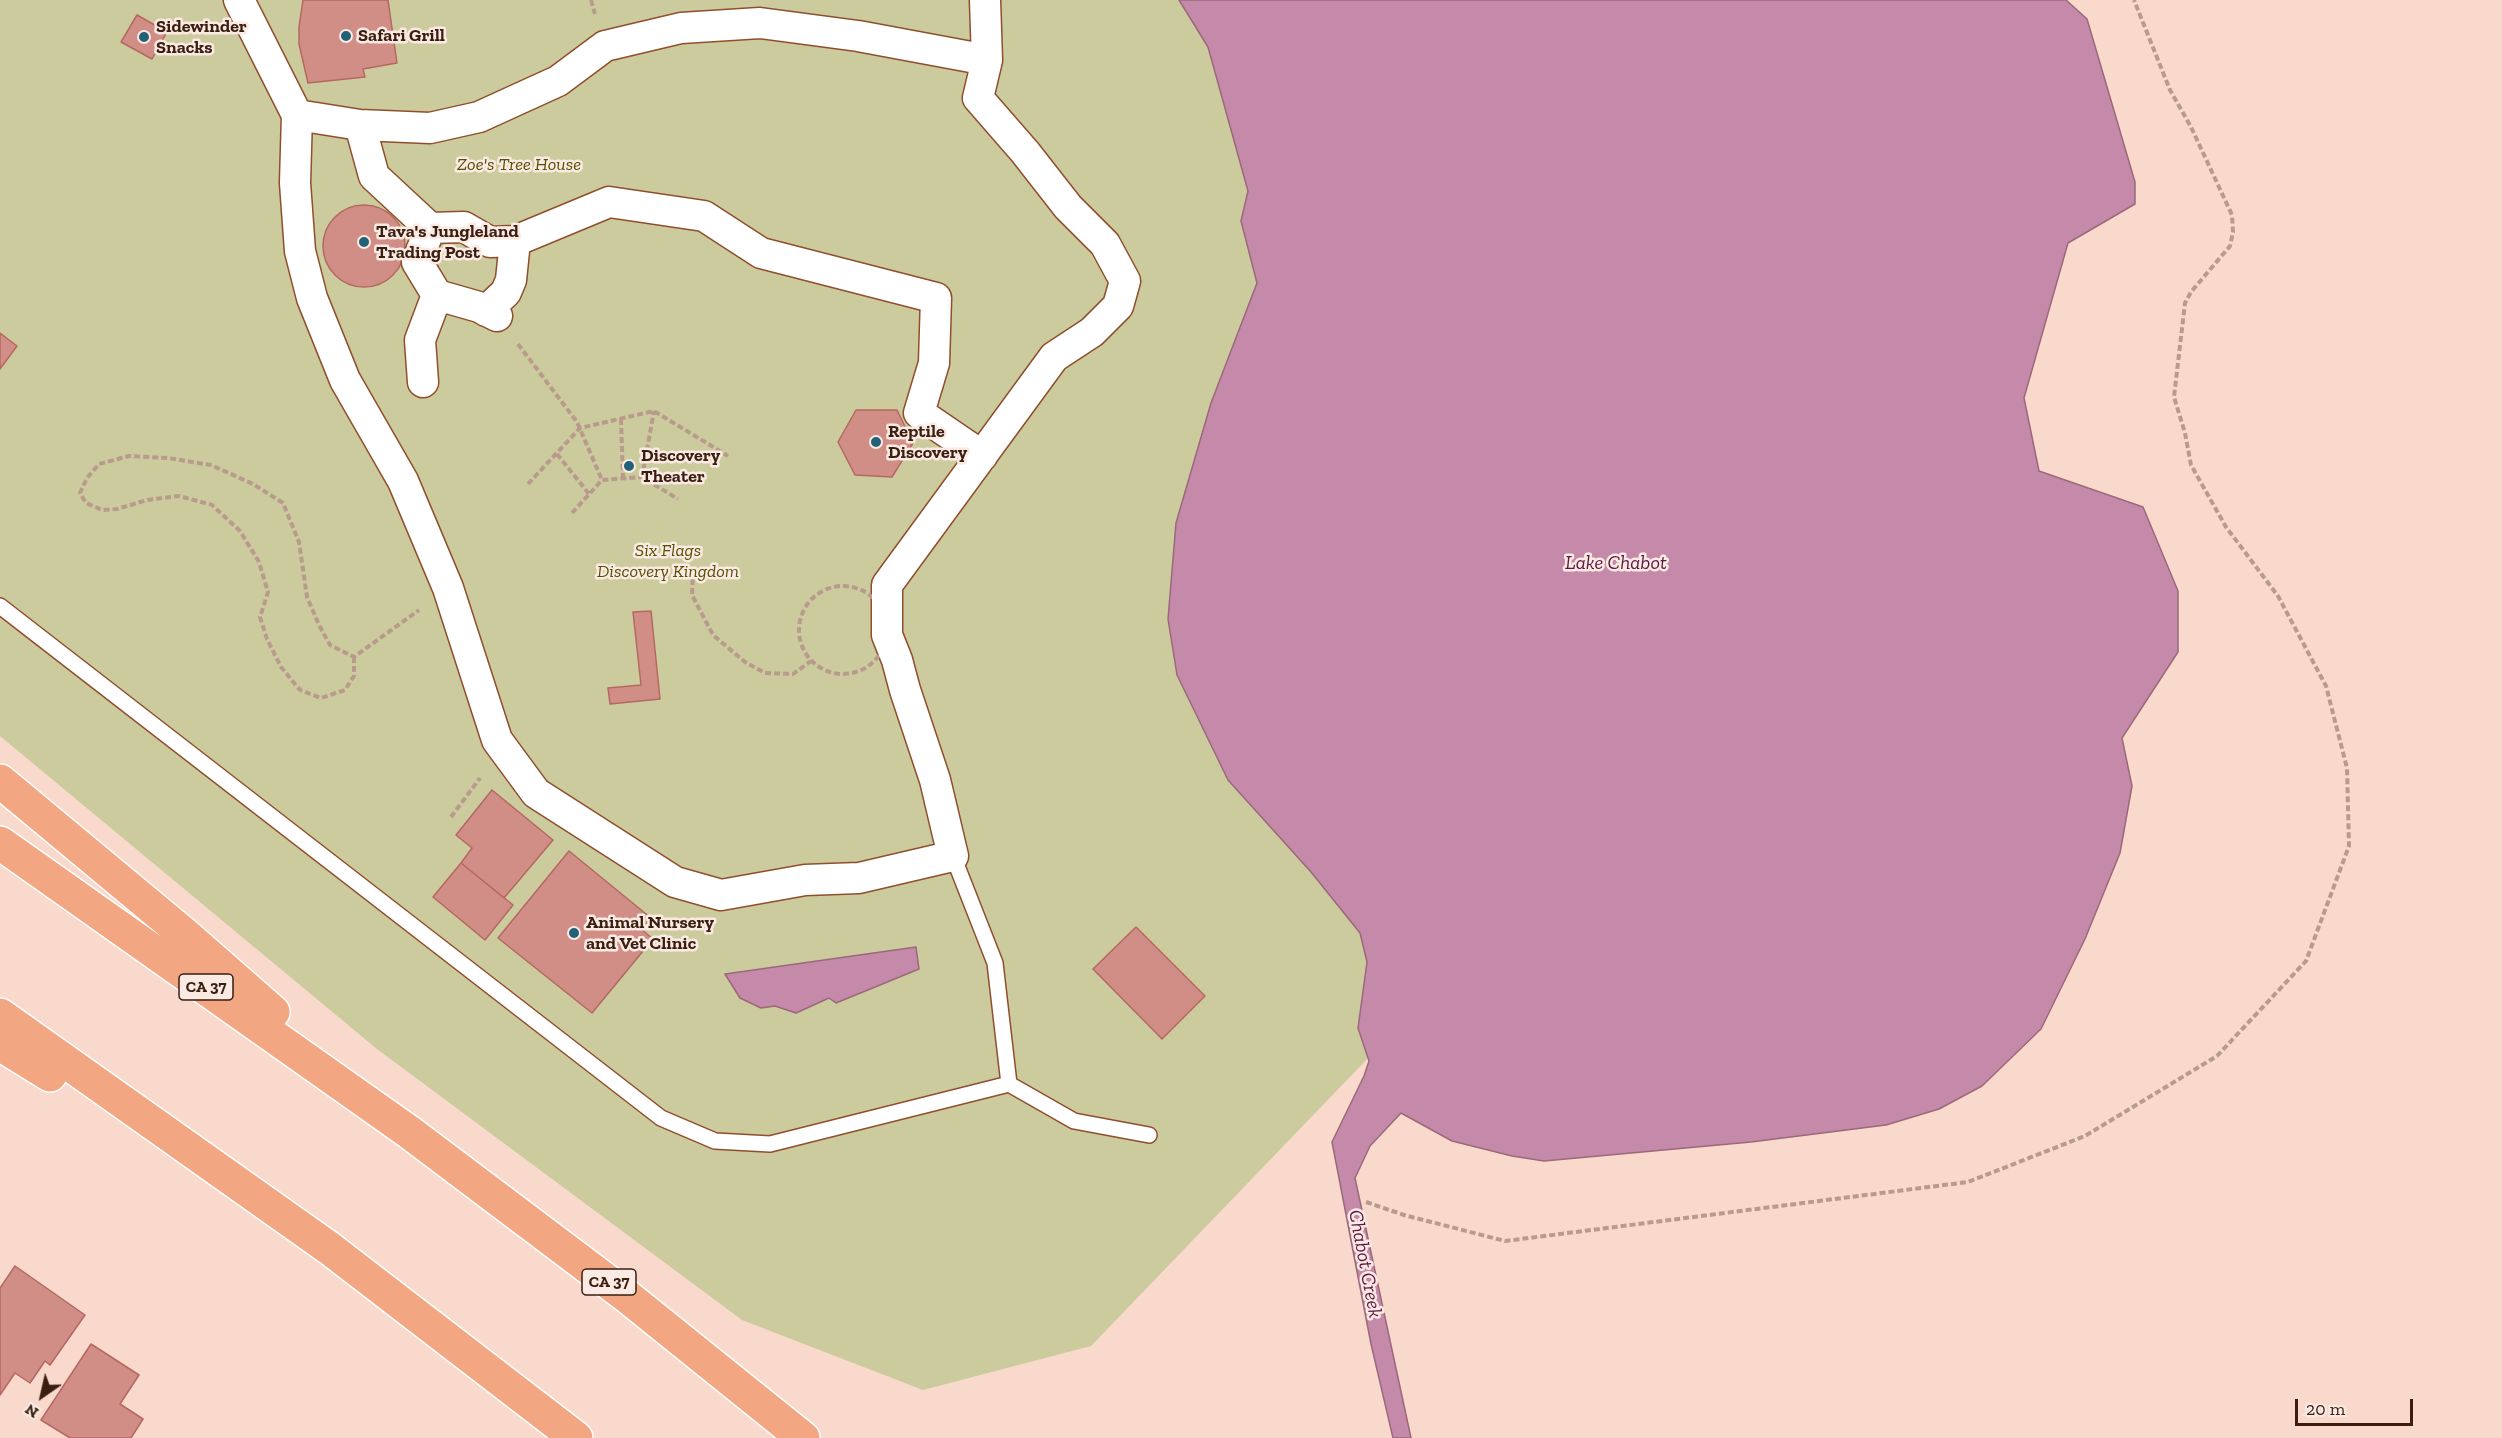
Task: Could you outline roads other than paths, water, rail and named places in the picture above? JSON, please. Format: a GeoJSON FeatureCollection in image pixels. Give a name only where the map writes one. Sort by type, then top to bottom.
{"type":"FeatureCollection","features":[{"type":"Feature","properties":{"kind":"highway"},"geometry":{"type":"LineString","coordinates":[[0,781],[184,934],[409,1132]]}},
{"type":"Feature","properties":{"kind":"highway","name":"CA 37"},"geometry":{"type":"LineString","coordinates":[[0,843],[409,1132],[624,1294],[803,1438]]}},
{"type":"Feature","properties":{"kind":"highway"},"geometry":{"type":"LineString","coordinates":[[0,1015],[329,1248],[576,1438]]}},
{"type":"Feature","properties":{"kind":"highway"},"geometry":{"type":"LineString","coordinates":[[0,1044],[329,1248]]}},
{"type":"Feature","properties":{"kind":"street"},"geometry":{"type":"LineString","coordinates":[[239,0],[297,115],[295,183],[300,251],[312,298],[345,380],[404,481],[448,588],[496,740],[536,793],[675,882],[721,895],[805,880],[859,878],[953,856],[935,780],[887,635],[887,585],[1054,357],[1092,332],[1118,306],[1125,281],[1105,244],[1068,207],[1025,152],[978,98],[987,60],[985,0]]}},
{"type":"Feature","properties":{"kind":"street"},"geometry":{"type":"LineString","coordinates":[[297,115],[360,125],[430,128],[479,117],[558,81],[605,46],[681,28],[760,23],[858,36],[987,60]]}},
{"type":"Feature","properties":{"kind":"street"},"geometry":{"type":"LineString","coordinates":[[360,125],[374,176],[430,228],[464,227],[490,242],[515,241],[609,202],[704,216],[761,253],[936,298],[934,363],[919,413],[982,456]]}},
{"type":"Feature","properties":{"kind":"street"},"geometry":{"type":"LineString","coordinates":[[430,228],[417,262],[437,295],[492,313],[511,280],[515,241]]}},
{"type":"Feature","properties":{"kind":"street"},"geometry":{"type":"LineString","coordinates":[[423,382],[420,340],[437,295]]}},
{"type":"Feature","properties":{"kind":"lane"},"geometry":{"type":"LineString","coordinates":[[0,606],[661,1118],[715,1141],[770,1144],[1009,1084],[1074,1121],[1149,1136]]}},
{"type":"Feature","properties":{"kind":"lane"},"geometry":{"type":"LineString","coordinates":[[953,856],[995,963],[1009,1084]]}},
{"type":"Feature","properties":{"kind":"water","name":"Lake Chabot"},"geometry":{"type":"Polygon","coordinates":[[[1179,0],[2066,0],[2087,19],[2135,182],[2135,204],[2068,243],[2024,398],[2039,471],[2143,507],[2178,591],[2178,652],[2122,738],[2132,786],[2120,853],[2085,939],[2041,1029],[1982,1086],[1939,1109],[1886,1125],[1751,1142],[1544,1161],[1512,1156],[1452,1141],[1401,1113],[1370,1146],[1355,1178],[1411,1438],[1393,1438],[1371,1344],[1332,1142],[1369,1061],[1358,1028],[1367,962],[1360,933],[1311,872],[1228,780],[1177,675],[1168,619],[1176,523],[1211,403],[1257,283],[1241,221],[1248,191],[1208,47],[1179,0]]]}},
{"type":"Feature","properties":{"kind":"water"},"geometry":{"type":"Polygon","coordinates":[[[916,947],[919,969],[836,1003],[829,998],[796,1013],[775,1006],[761,1008],[740,998],[725,974],[916,947]]]}},
{"type":"Feature","properties":{"kind":"place","name":"Safari Grill"},"geometry":{"type":"Point","coordinates":[346,36]}},
{"type":"Feature","properties":{"kind":"place","name":"Sidewinder Snacks"},"geometry":{"type":"Point","coordinates":[144,37]}},
{"type":"Feature","properties":{"kind":"place","name":"Tava's Jungleland Trading Post"},"geometry":{"type":"Point","coordinates":[364,242]}},
{"type":"Feature","properties":{"kind":"place","name":"Reptile Discovery"},"geometry":{"type":"Point","coordinates":[876,442]}},
{"type":"Feature","properties":{"kind":"place","name":"Discovery Theater"},"geometry":{"type":"Point","coordinates":[629,466]}},
{"type":"Feature","properties":{"kind":"place","name":"Animal Nursery and Vet Clinic"},"geometry":{"type":"Point","coordinates":[574,933]}},
{"type":"Feature","properties":{"kind":"park label","name":"Zoe's Tree House"},"geometry":{"type":"Point","coordinates":[519,165]}},
{"type":"Feature","properties":{"kind":"park label","name":"Six Flags Discovery Kingdom"},"geometry":{"type":"Point","coordinates":[668,561]}},
{"type":"Feature","properties":{"kind":"water label","name":"Chabot Creek"},"geometry":{"type":"Point","coordinates":[1365,1264]}}]}
